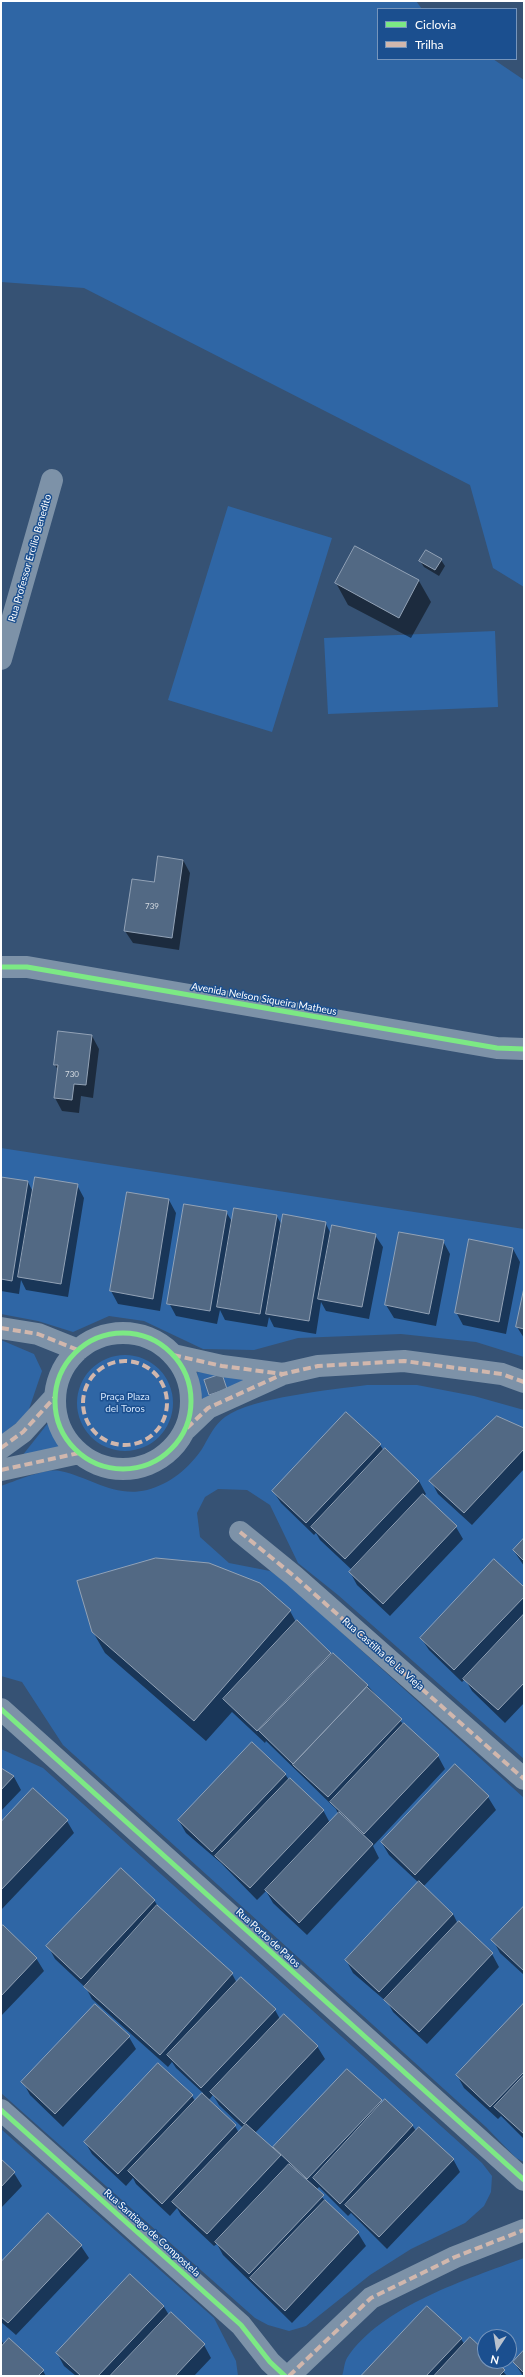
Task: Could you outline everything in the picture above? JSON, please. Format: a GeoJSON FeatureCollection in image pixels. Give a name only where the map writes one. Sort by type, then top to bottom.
{"type":"FeatureCollection","features":[{"type":"Feature","properties":{"kind":"street","name":"Rua Professor Ercílio Benedito"},"geometry":{"type":"LineString","coordinates":[[1,660],[52,480]]}},
{"type":"Feature","properties":{"kind":"street","name":"Avenida Nelson Siqueira Matheus"},"geometry":{"type":"LineString","coordinates":[[1,967],[27,967],[497,1048],[524,1048]]}},
{"type":"Feature","properties":{"kind":"street"},"geometry":{"type":"LineString","coordinates":[[1,1328],[38,1334],[78,1350]]}},
{"type":"Feature","properties":{"kind":"street"},"geometry":{"type":"LineString","coordinates":[[186,1430],[191,1410],[191,1390],[185,1372],[173,1355],[160,1344],[144,1336],[127,1333],[109,1334],[93,1340],[78,1350],[61,1371],[55,1397],[56,1413],[60,1428],[79,1453],[94,1462],[111,1468],[129,1469],[147,1465],[163,1457],[176,1445],[186,1430],[208,1408],[283,1374],[318,1366],[404,1361],[502,1374],[524,1382]]}},
{"type":"Feature","properties":{"kind":"street"},"geometry":{"type":"LineString","coordinates":[[173,1355],[222,1366],[283,1374]]}},
{"type":"Feature","properties":{"kind":"street"},"geometry":{"type":"LineString","coordinates":[[1,1448],[23,1432],[55,1397]]}},
{"type":"Feature","properties":{"kind":"street"},"geometry":{"type":"LineString","coordinates":[[1,1470],[79,1453]]}},
{"type":"Feature","properties":{"kind":"street","name":"Rua Castilha de La Vieja"},"geometry":{"type":"LineString","coordinates":[[240,1532],[294,1576],[524,1779]]}},
{"type":"Feature","properties":{"kind":"street","name":"Rua Porto de Palos"},"geometry":{"type":"LineString","coordinates":[[1,1709],[524,2180]]}},
{"type":"Feature","properties":{"kind":"street","name":"Rua Santiago de Compostela"},"geometry":{"type":"LineString","coordinates":[[1,2110],[241,2325],[270,2362],[285,2376]]}},
{"type":"Feature","properties":{"kind":"street"},"geometry":{"type":"LineString","coordinates":[[290,2376],[371,2298],[455,2257],[524,2230]]}},
{"type":"Feature","properties":{"kind":"green space"},"geometry":{"type":"Polygon","coordinates":[[[1,1],[416,1],[421,8],[377,8],[377,60],[494,60],[524,80],[524,587],[493,568],[470,485],[84,288],[1,282],[1,1]]]}},
{"type":"Feature","properties":{"kind":"green space"},"geometry":{"type":"Polygon","coordinates":[[[228,506],[332,538],[272,732],[168,700],[228,506]]]}},
{"type":"Feature","properties":{"kind":"green space"},"geometry":{"type":"Polygon","coordinates":[[[495,631],[498,707],[328,714],[324,638],[495,631]]]}},
{"type":"Feature","properties":{"kind":"green space"},"geometry":{"type":"Polygon","coordinates":[[[1,1148],[524,1229],[524,1357],[476,1342],[401,1334],[298,1338],[254,1350],[203,1349],[144,1321],[109,1316],[73,1332],[38,1321],[1,1314],[1,1148]]]}},
{"type":"Feature","properties":{"kind":"green space"},"geometry":{"type":"Polygon","coordinates":[[[1,1340],[34,1354],[42,1371],[27,1415],[1,1435],[1,1340]]]}},
{"type":"Feature","properties":{"kind":"green space","name":"Praça Plaza del Toros"},"geometry":{"type":"Polygon","coordinates":[[[125,1355],[143,1359],[159,1369],[169,1385],[173,1403],[169,1421],[159,1437],[143,1447],[125,1451],[107,1447],[91,1437],[81,1421],[77,1403],[81,1385],[91,1369],[107,1359],[125,1355]]]}},
{"type":"Feature","properties":{"kind":"green space"},"geometry":{"type":"Polygon","coordinates":[[[197,1372],[260,1377],[203,1404],[197,1372]]]}},
{"type":"Feature","properties":{"kind":"green space"},"geometry":{"type":"Polygon","coordinates":[[[367,1385],[417,1385],[474,1396],[524,1410],[524,1759],[338,1595],[298,1563],[270,1505],[247,1490],[218,1489],[205,1497],[197,1513],[200,1537],[229,1563],[270,1571],[285,1581],[524,1798],[524,2162],[516,2158],[486,2127],[63,1745],[22,1682],[1,1676],[1,1486],[47,1471],[60,1471],[113,1489],[135,1492],[147,1490],[163,1484],[185,1469],[197,1456],[218,1424],[225,1417],[238,1410],[254,1404],[293,1395],[367,1385]]]}},
{"type":"Feature","properties":{"kind":"green space"},"geometry":{"type":"Polygon","coordinates":[[[52,1418],[56,1433],[65,1449],[22,1456],[52,1418]]]}},
{"type":"Feature","properties":{"kind":"green space"},"geometry":{"type":"Polygon","coordinates":[[[1,1749],[43,1768],[482,2163],[492,2176],[491,2192],[484,2206],[465,2223],[411,2249],[370,2275],[306,2326],[289,2331],[268,2325],[255,2318],[1,2093],[1,1749]]]}},
{"type":"Feature","properties":{"kind":"green space"},"geometry":{"type":"Polygon","coordinates":[[[1,2129],[214,2318],[236,2361],[238,2376],[1,2376],[1,2129]]]}},
{"type":"Feature","properties":{"kind":"green space"},"geometry":{"type":"Polygon","coordinates":[[[524,2258],[524,2376],[342,2376],[347,2358],[362,2340],[381,2323],[427,2296],[524,2258]]]}},
{"type":"Feature","properties":{"kind":"building"},"geometry":{"type":"Polygon","coordinates":[[[355,546],[419,580],[399,618],[335,583],[355,546]]]}},
{"type":"Feature","properties":{"kind":"building"},"geometry":{"type":"Polygon","coordinates":[[[426,550],[442,559],[435,570],[419,561],[426,550]]]}},
{"type":"Feature","properties":{"kind":"building"},"geometry":{"type":"Polygon","coordinates":[[[158,856],[183,860],[172,938],[124,931],[132,879],[154,882],[158,856]]]}},
{"type":"Feature","properties":{"kind":"building"},"geometry":{"type":"Polygon","coordinates":[[[58,1031],[92,1035],[86,1085],[74,1084],[72,1100],[54,1098],[58,1065],[54,1065],[58,1031]]]}},
{"type":"Feature","properties":{"kind":"building"},"geometry":{"type":"Polygon","coordinates":[[[1,1177],[28,1181],[12,1281],[1,1279],[1,1177]]]}},
{"type":"Feature","properties":{"kind":"building"},"geometry":{"type":"Polygon","coordinates":[[[35,1177],[78,1184],[61,1284],[18,1277],[35,1177]]]}},
{"type":"Feature","properties":{"kind":"building"},"geometry":{"type":"Polygon","coordinates":[[[127,1192],[169,1199],[153,1299],[110,1291],[127,1192]]]}},
{"type":"Feature","properties":{"kind":"building"},"geometry":{"type":"Polygon","coordinates":[[[184,1204],[227,1211],[210,1311],[167,1304],[184,1204]]]}},
{"type":"Feature","properties":{"kind":"building"},"geometry":{"type":"Polygon","coordinates":[[[234,1208],[277,1215],[260,1314],[217,1307],[234,1208]]]}},
{"type":"Feature","properties":{"kind":"building"},"geometry":{"type":"Polygon","coordinates":[[[283,1214],[326,1222],[309,1321],[266,1314],[283,1214]]]}},
{"type":"Feature","properties":{"kind":"building"},"geometry":{"type":"Polygon","coordinates":[[[332,1225],[376,1234],[362,1307],[318,1299],[332,1225]]]}},
{"type":"Feature","properties":{"kind":"building"},"geometry":{"type":"Polygon","coordinates":[[[399,1232],[444,1240],[429,1314],[385,1305],[399,1232]]]}},
{"type":"Feature","properties":{"kind":"building"},"geometry":{"type":"Polygon","coordinates":[[[469,1239],[513,1248],[499,1322],[455,1313],[469,1239]]]}},
{"type":"Feature","properties":{"kind":"building"},"geometry":{"type":"Polygon","coordinates":[[[524,1288],[524,1329],[516,1327],[524,1288]]]}},
{"type":"Feature","properties":{"kind":"building"},"geometry":{"type":"Polygon","coordinates":[[[222,1374],[227,1389],[209,1395],[204,1380],[222,1374]]]}},
{"type":"Feature","properties":{"kind":"building"},"geometry":{"type":"Polygon","coordinates":[[[346,1412],[381,1444],[306,1523],[272,1491],[346,1412]]]}},
{"type":"Feature","properties":{"kind":"building"},"geometry":{"type":"Polygon","coordinates":[[[497,1416],[524,1428],[524,1449],[464,1513],[429,1481],[497,1416]]]}},
{"type":"Feature","properties":{"kind":"building"},"geometry":{"type":"Polygon","coordinates":[[[385,1448],[419,1481],[345,1559],[311,1527],[385,1448]]]}},
{"type":"Feature","properties":{"kind":"building"},"geometry":{"type":"Polygon","coordinates":[[[423,1494],[457,1526],[383,1604],[349,1572],[423,1494]]]}},
{"type":"Feature","properties":{"kind":"building"},"geometry":{"type":"Polygon","coordinates":[[[524,1538],[524,1561],[513,1550],[524,1538]]]}},
{"type":"Feature","properties":{"kind":"building"},"geometry":{"type":"Polygon","coordinates":[[[156,1558],[209,1563],[260,1583],[291,1610],[194,1721],[92,1632],[77,1581],[156,1558]]]}},
{"type":"Feature","properties":{"kind":"building"},"geometry":{"type":"Polygon","coordinates":[[[494,1559],[524,1587],[524,1597],[454,1670],[420,1638],[494,1559]]]}},
{"type":"Feature","properties":{"kind":"building"},"geometry":{"type":"Polygon","coordinates":[[[524,1614],[524,1683],[498,1710],[463,1679],[524,1614]]]}},
{"type":"Feature","properties":{"kind":"building"},"geometry":{"type":"Polygon","coordinates":[[[297,1620],[331,1653],[257,1731],[223,1699],[297,1620]]]}},
{"type":"Feature","properties":{"kind":"building"},"geometry":{"type":"Polygon","coordinates":[[[333,1653],[368,1685],[293,1764],[259,1731],[333,1653]]]}},
{"type":"Feature","properties":{"kind":"building"},"geometry":{"type":"Polygon","coordinates":[[[367,1687],[402,1719],[328,1797],[293,1765],[367,1687]]]}},
{"type":"Feature","properties":{"kind":"building"},"geometry":{"type":"Polygon","coordinates":[[[404,1723],[439,1755],[364,1834],[330,1802],[404,1723]]]}},
{"type":"Feature","properties":{"kind":"building"},"geometry":{"type":"Polygon","coordinates":[[[252,1742],[286,1774],[212,1852],[178,1820],[252,1742]]]}},
{"type":"Feature","properties":{"kind":"building"},"geometry":{"type":"Polygon","coordinates":[[[455,1764],[489,1796],[415,1875],[381,1842],[455,1764]]]}},
{"type":"Feature","properties":{"kind":"building"},"geometry":{"type":"Polygon","coordinates":[[[1,1768],[14,1776],[1,1790],[1,1768]]]}},
{"type":"Feature","properties":{"kind":"building"},"geometry":{"type":"Polygon","coordinates":[[[290,1778],[324,1810],[250,1888],[215,1856],[290,1778]]]}},
{"type":"Feature","properties":{"kind":"building"},"geometry":{"type":"Polygon","coordinates":[[[33,1788],[68,1820],[1,1890],[1,1822],[33,1788]]]}},
{"type":"Feature","properties":{"kind":"building"},"geometry":{"type":"Polygon","coordinates":[[[339,1812],[373,1844],[299,1923],[265,1890],[339,1812]]]}},
{"type":"Feature","properties":{"kind":"building"},"geometry":{"type":"Polygon","coordinates":[[[121,1868],[155,1900],[81,1979],[46,1946],[121,1868]]]}},
{"type":"Feature","properties":{"kind":"building"},"geometry":{"type":"Polygon","coordinates":[[[419,1881],[453,1914],[379,1992],[345,1960],[419,1881]]]}},
{"type":"Feature","properties":{"kind":"building"},"geometry":{"type":"Polygon","coordinates":[[[157,1905],[233,1973],[160,2055],[84,1987],[157,1905]]]}},
{"type":"Feature","properties":{"kind":"building"},"geometry":{"type":"Polygon","coordinates":[[[524,1906],[524,1971],[491,1940],[524,1906]]]}},
{"type":"Feature","properties":{"kind":"building"},"geometry":{"type":"Polygon","coordinates":[[[459,1921],[493,1953],[419,2032],[384,2000],[459,1921]]]}},
{"type":"Feature","properties":{"kind":"building"},"geometry":{"type":"Polygon","coordinates":[[[3,1925],[37,1958],[1,1996],[1,1927],[3,1925]]]}},
{"type":"Feature","properties":{"kind":"building"},"geometry":{"type":"Polygon","coordinates":[[[241,1977],[276,2009],[201,2088],[167,2055],[241,1977]]]}},
{"type":"Feature","properties":{"kind":"building"},"geometry":{"type":"Polygon","coordinates":[[[524,2003],[524,2072],[490,2107],[456,2075],[524,2003]]]}},
{"type":"Feature","properties":{"kind":"building"},"geometry":{"type":"Polygon","coordinates":[[[95,2004],[130,2036],[55,2114],[21,2082],[95,2004]]]}},
{"type":"Feature","properties":{"kind":"building"},"geometry":{"type":"Polygon","coordinates":[[[284,2014],[318,2046],[244,2124],[210,2092],[284,2014]]]}},
{"type":"Feature","properties":{"kind":"building"},"geometry":{"type":"Polygon","coordinates":[[[158,2063],[193,2095],[118,2174],[84,2142],[158,2063]]]}},
{"type":"Feature","properties":{"kind":"building"},"geometry":{"type":"Polygon","coordinates":[[[347,2069],[382,2100],[307,2179],[273,2147],[347,2069]]]}},
{"type":"Feature","properties":{"kind":"building"},"geometry":{"type":"Polygon","coordinates":[[[524,2075],[524,2134],[494,2107],[524,2075]]]}},
{"type":"Feature","properties":{"kind":"building"},"geometry":{"type":"Polygon","coordinates":[[[202,2093],[236,2125],[162,2204],[128,2171],[202,2093]]]}},
{"type":"Feature","properties":{"kind":"building"},"geometry":{"type":"Polygon","coordinates":[[[385,2099],[413,2125],[340,2204],[313,2178],[385,2099]]]}},
{"type":"Feature","properties":{"kind":"building"},"geometry":{"type":"Polygon","coordinates":[[[246,2124],[281,2155],[207,2234],[172,2202],[246,2124]]]}},
{"type":"Feature","properties":{"kind":"building"},"geometry":{"type":"Polygon","coordinates":[[[419,2127],[454,2159],[379,2237],[345,2205],[419,2127]]]}},
{"type":"Feature","properties":{"kind":"building"},"geometry":{"type":"Polygon","coordinates":[[[1,2159],[15,2172],[1,2187],[1,2159]]]}},
{"type":"Feature","properties":{"kind":"building"},"geometry":{"type":"Polygon","coordinates":[[[289,2164],[324,2195],[249,2274],[215,2242],[289,2164]]]}},
{"type":"Feature","properties":{"kind":"building"},"geometry":{"type":"Polygon","coordinates":[[[325,2200],[359,2232],[285,2311],[250,2278],[325,2200]]]}},
{"type":"Feature","properties":{"kind":"building"},"geometry":{"type":"Polygon","coordinates":[[[48,2213],[82,2245],[8,2323],[1,2317],[1,2262],[48,2213]]]}},
{"type":"Feature","properties":{"kind":"building"},"geometry":{"type":"Polygon","coordinates":[[[130,2274],[164,2306],[98,2376],[81,2376],[56,2353],[130,2274]]]}},
{"type":"Feature","properties":{"kind":"building"},"geometry":{"type":"Polygon","coordinates":[[[427,2306],[462,2338],[426,2376],[361,2376],[427,2306]]]}},
{"type":"Feature","properties":{"kind":"building"},"geometry":{"type":"Polygon","coordinates":[[[171,2312],[205,2344],[175,2376],[110,2376],[171,2312]]]}},
{"type":"Feature","properties":{"kind":"building"},"geometry":{"type":"Polygon","coordinates":[[[470,2337],[477,2344],[477,2369],[505,2370],[499,2376],[434,2376],[470,2337]]]}},
{"type":"Feature","properties":{"kind":"building"},"geometry":{"type":"Polygon","coordinates":[[[9,2338],[44,2370],[38,2376],[1,2376],[1,2347],[9,2338]]]}},
{"type":"Feature","properties":{"kind":"building"},"geometry":{"type":"Polygon","coordinates":[[[524,2350],[524,2373],[517,2366],[517,2358],[524,2350]]]}},
{"type":"Feature","properties":{"kind":"marked path"},"geometry":{"type":"LineString","coordinates":[[1,1328],[38,1334],[78,1350]]}},
{"type":"Feature","properties":{"kind":"marked path"},"geometry":{"type":"LineString","coordinates":[[173,1355],[222,1366],[283,1374]]}},
{"type":"Feature","properties":{"kind":"marked path"},"geometry":{"type":"LineString","coordinates":[[117,1361],[133,1361],[149,1368],[160,1379],[167,1395],[167,1403],[167,1411],[164,1419],[155,1433],[149,1438],[133,1445],[117,1445],[101,1438],[90,1427],[83,1411],[83,1395],[90,1379],[101,1368],[117,1361]]}},
{"type":"Feature","properties":{"kind":"marked path"},"geometry":{"type":"LineString","coordinates":[[187,1428],[208,1408],[283,1374],[318,1366],[404,1361],[502,1374],[524,1382]]}},
{"type":"Feature","properties":{"kind":"marked path"},"geometry":{"type":"LineString","coordinates":[[1,1448],[23,1432],[55,1397]]}},
{"type":"Feature","properties":{"kind":"marked path"},"geometry":{"type":"LineString","coordinates":[[1,1470],[79,1453]]}},
{"type":"Feature","properties":{"kind":"marked path"},"geometry":{"type":"LineString","coordinates":[[240,1532],[294,1576],[524,1779]]}},
{"type":"Feature","properties":{"kind":"marked path"},"geometry":{"type":"LineString","coordinates":[[289,2376],[371,2298],[455,2257],[524,2230]]}},
{"type":"Feature","properties":{"kind":"cycle path"},"geometry":{"type":"LineString","coordinates":[[1,967],[27,967],[497,1048],[524,1049]]}},
{"type":"Feature","properties":{"kind":"cycle path"},"geometry":{"type":"LineString","coordinates":[[116,1333],[130,1333],[149,1338],[171,1353],[186,1375],[190,1388],[191,1401],[190,1414],[186,1427],[171,1449],[149,1464],[130,1469],[116,1469],[97,1464],[75,1449],[60,1427],[55,1408],[55,1394],[60,1375],[75,1353],[97,1338],[116,1333]]}},
{"type":"Feature","properties":{"kind":"cycle path"},"geometry":{"type":"LineString","coordinates":[[1,1709],[524,2180]]}},
{"type":"Feature","properties":{"kind":"cycle path"},"geometry":{"type":"LineString","coordinates":[[1,2110],[241,2325],[270,2362],[285,2376]]}}]}
